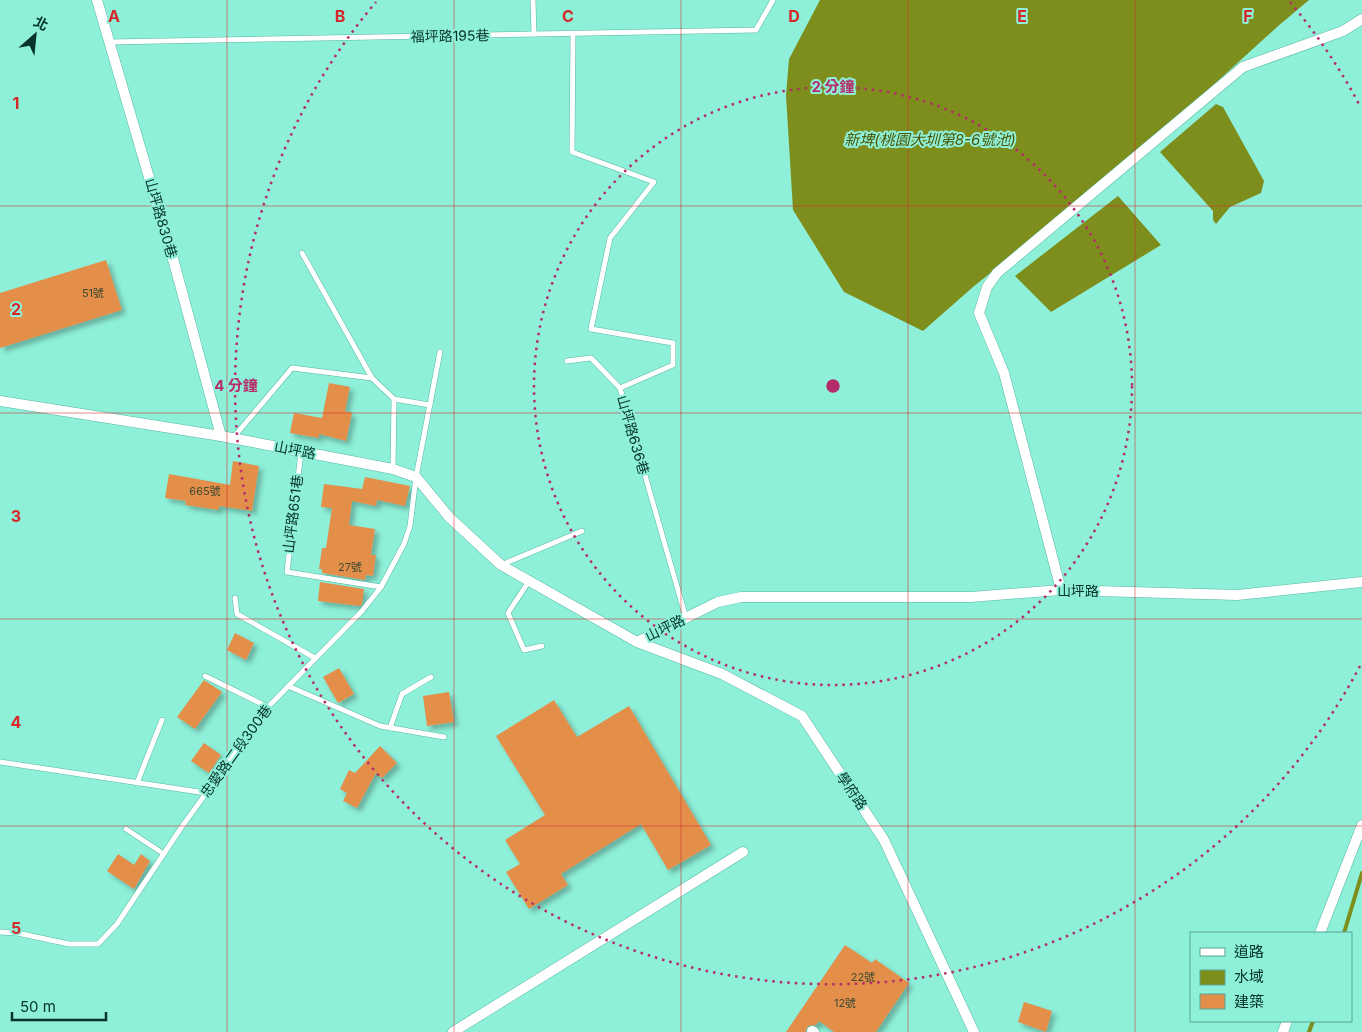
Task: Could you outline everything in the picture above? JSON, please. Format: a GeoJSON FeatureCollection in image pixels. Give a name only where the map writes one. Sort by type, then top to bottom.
{"type":"FeatureCollection","features":[{"type":"Feature","properties":{"kind":"street","name":"山坪路830巷"},"geometry":{"type":"LineString","coordinates":[[97,0],[175,266],[222,436]]}},
{"type":"Feature","properties":{"kind":"street"},"geometry":{"type":"LineString","coordinates":[[1061,590],[1004,373],[979,313],[986,287],[997,273],[1242,67],[1343,30],[1362,19]]}},
{"type":"Feature","properties":{"kind":"street","name":"山坪路"},"geometry":{"type":"LineString","coordinates":[[0,401],[233,438],[393,469],[416,477],[448,517],[501,565],[636,642],[718,602],[741,597],[972,597],[1061,590],[1238,594],[1362,582]]}},
{"type":"Feature","properties":{"kind":"street","name":"學府路"},"geometry":{"type":"LineString","coordinates":[[636,642],[722,674],[802,716],[884,840],[974,1032]]}},
{"type":"Feature","properties":{"kind":"street"},"geometry":{"type":"LineString","coordinates":[[1320,932],[1362,824]]}},
{"type":"Feature","properties":{"kind":"street"},"geometry":{"type":"LineString","coordinates":[[453,1032],[743,852]]}},
{"type":"Feature","properties":{"kind":"lane"},"geometry":{"type":"LineString","coordinates":[[533,0],[534,34]]}},
{"type":"Feature","properties":{"kind":"lane","name":"福坪路195巷"},"geometry":{"type":"LineString","coordinates":[[109,42],[756,30],[773,0]]}},
{"type":"Feature","properties":{"kind":"lane","name":"山坪路636巷"},"geometry":{"type":"LineString","coordinates":[[573,33],[572,152],[654,182],[610,238],[591,328],[673,343],[673,365],[620,388],[686,618]]}},
{"type":"Feature","properties":{"kind":"lane"},"geometry":{"type":"LineString","coordinates":[[302,253],[372,378],[394,398],[430,405]]}},
{"type":"Feature","properties":{"kind":"lane","name":"忠愛路二段300巷"},"geometry":{"type":"LineString","coordinates":[[0,932],[17,932],[69,944],[98,944],[117,924],[206,793],[268,707],[362,611],[381,587],[404,544],[410,526],[416,477],[440,352]]}},
{"type":"Feature","properties":{"kind":"lane"},"geometry":{"type":"LineString","coordinates":[[567,361],[591,358],[620,388]]}},
{"type":"Feature","properties":{"kind":"lane"},"geometry":{"type":"LineString","coordinates":[[233,438],[292,368],[372,378]]}},
{"type":"Feature","properties":{"kind":"lane"},"geometry":{"type":"LineString","coordinates":[[393,469],[394,398]]}},
{"type":"Feature","properties":{"kind":"lane","name":"山坪路651巷"},"geometry":{"type":"LineString","coordinates":[[301,451],[286,572],[381,587]]}},
{"type":"Feature","properties":{"kind":"lane"},"geometry":{"type":"LineString","coordinates":[[501,565],[582,532]]}},
{"type":"Feature","properties":{"kind":"lane"},"geometry":{"type":"LineString","coordinates":[[529,581],[508,613],[524,650],[542,646]]}},
{"type":"Feature","properties":{"kind":"lane"},"geometry":{"type":"LineString","coordinates":[[235,598],[237,614],[315,658]]}},
{"type":"Feature","properties":{"kind":"lane"},"geometry":{"type":"LineString","coordinates":[[205,676],[268,707]]}},
{"type":"Feature","properties":{"kind":"lane"},"geometry":{"type":"LineString","coordinates":[[390,728],[402,694],[431,678]]}},
{"type":"Feature","properties":{"kind":"lane"},"geometry":{"type":"LineString","coordinates":[[288,686],[380,726],[444,737]]}},
{"type":"Feature","properties":{"kind":"lane"},"geometry":{"type":"LineString","coordinates":[[137,782],[162,720]]}},
{"type":"Feature","properties":{"kind":"lane"},"geometry":{"type":"LineString","coordinates":[[0,762],[206,793]]}},
{"type":"Feature","properties":{"kind":"lane"},"geometry":{"type":"LineString","coordinates":[[126,829],[164,854]]}},
{"type":"Feature","properties":{"kind":"water","name":"新埤(桃園大圳第8-6號池)"},"geometry":{"type":"Polygon","coordinates":[[[820,0],[1309,0],[1142,150],[973,287],[923,331],[844,292],[793,210],[786,95],[789,59],[820,0]]]}},
{"type":"Feature","properties":{"kind":"water"},"geometry":{"type":"Polygon","coordinates":[[[1216,104],[1223,107],[1264,181],[1261,193],[1230,207],[1216,224],[1213,220],[1213,211],[1160,152],[1216,104]]]}},
{"type":"Feature","properties":{"kind":"water"},"geometry":{"type":"Polygon","coordinates":[[[1118,196],[1161,245],[1051,312],[1015,276],[1118,196]]]}},
{"type":"Feature","properties":{"kind":"building"},"geometry":{"type":"Polygon","coordinates":[[[106,260],[122,310],[0,348],[0,293],[106,260]]]}},
{"type":"Feature","properties":{"kind":"building"},"geometry":{"type":"Polygon","coordinates":[[[329,383],[350,387],[345,411],[352,413],[346,441],[319,434],[319,438],[290,433],[294,413],[322,418],[329,383]]]}},
{"type":"Feature","properties":{"kind":"building"},"geometry":{"type":"Polygon","coordinates":[[[233,461],[259,466],[252,511],[219,506],[219,510],[185,505],[186,501],[165,498],[169,474],[230,485],[233,461]]]}},
{"type":"Feature","properties":{"kind":"building"},"geometry":{"type":"Polygon","coordinates":[[[365,477],[410,486],[405,506],[377,500],[376,506],[352,501],[349,525],[375,529],[371,555],[376,555],[373,576],[366,575],[365,580],[322,573],[322,569],[319,569],[322,548],[326,548],[332,508],[321,507],[324,484],[362,489],[365,477]]]}},
{"type":"Feature","properties":{"kind":"building"},"geometry":{"type":"Polygon","coordinates":[[[320,582],[364,589],[362,604],[360,606],[318,601],[320,582]]]}},
{"type":"Feature","properties":{"kind":"building"},"geometry":{"type":"Polygon","coordinates":[[[235,633],[254,643],[246,660],[227,650],[235,633]]]}},
{"type":"Feature","properties":{"kind":"building"},"geometry":{"type":"Polygon","coordinates":[[[339,668],[354,694],[338,703],[323,677],[339,668]]]}},
{"type":"Feature","properties":{"kind":"building"},"geometry":{"type":"Polygon","coordinates":[[[204,680],[222,692],[195,729],[177,717],[204,680]]]}},
{"type":"Feature","properties":{"kind":"building"},"geometry":{"type":"Polygon","coordinates":[[[449,692],[454,722],[427,726],[423,696],[449,692]]]}},
{"type":"Feature","properties":{"kind":"building"},"geometry":{"type":"Polygon","coordinates":[[[554,700],[577,737],[629,706],[711,845],[668,870],[641,824],[561,874],[568,885],[529,909],[506,872],[520,864],[505,840],[545,815],[496,736],[554,700]]]}},
{"type":"Feature","properties":{"kind":"building"},"geometry":{"type":"Polygon","coordinates":[[[204,743],[221,755],[209,773],[191,761],[204,743]]]}},
{"type":"Feature","properties":{"kind":"building"},"geometry":{"type":"Polygon","coordinates":[[[380,746],[397,763],[382,778],[376,773],[357,808],[343,801],[347,793],[340,789],[349,770],[355,773],[380,746]]]}},
{"type":"Feature","properties":{"kind":"building"},"geometry":{"type":"Polygon","coordinates":[[[118,854],[134,865],[141,854],[150,861],[134,889],[107,871],[118,854]]]}},
{"type":"Feature","properties":{"kind":"building"},"geometry":{"type":"Polygon","coordinates":[[[845,945],[872,963],[875,959],[909,983],[876,1032],[834,1032],[819,1021],[816,1025],[808,1026],[805,1032],[786,1032],[845,945]]]}},
{"type":"Feature","properties":{"kind":"building"},"geometry":{"type":"Polygon","coordinates":[[[1024,1002],[1052,1011],[1046,1032],[1018,1022],[1024,1002]]]}},
{"type":"Feature","properties":{"kind":"waterway"},"geometry":{"type":"LineString","coordinates":[[1344,932],[1362,873]]}},
{"type":"Feature","properties":{"kind":"waterway"},"geometry":{"type":"LineString","coordinates":[[1309,1032],[1313,1022]]}}]}
